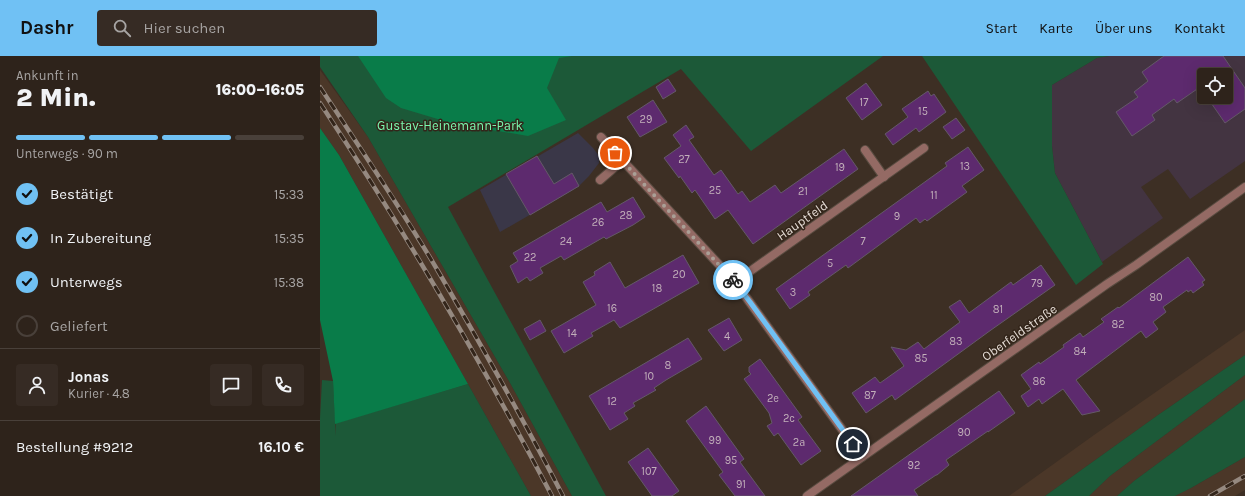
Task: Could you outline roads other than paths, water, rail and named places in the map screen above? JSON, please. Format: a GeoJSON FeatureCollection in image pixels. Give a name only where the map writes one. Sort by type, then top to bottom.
{"type":"FeatureCollection","features":[{"type":"Feature","properties":{"kind":"street"},"geometry":{"type":"LineString","coordinates":[[601,137],[735,282],[862,457]]}},
{"type":"Feature","properties":{"kind":"street","name":"Hauptfeld"},"geometry":{"type":"LineString","coordinates":[[735,282],[924,148]]}},
{"type":"Feature","properties":{"kind":"street"},"geometry":{"type":"LineString","coordinates":[[865,150],[884,177]]}},
{"type":"Feature","properties":{"kind":"street"},"geometry":{"type":"LineString","coordinates":[[600,180],[622,161]]}},
{"type":"Feature","properties":{"kind":"street","name":"Oberfeldstraße"},"geometry":{"type":"LineString","coordinates":[[808,496],[1245,187]]}},
{"type":"Feature","properties":{"kind":"railway"},"geometry":{"type":"LineString","coordinates":[[320,87],[395,201],[438,271],[502,383],[563,496]]}},
{"type":"Feature","properties":{"kind":"railway"},"geometry":{"type":"LineString","coordinates":[[320,103],[382,199],[441,296],[498,396],[552,496]]}},
{"type":"Feature","properties":{"kind":"railway"},"geometry":{"type":"LineString","coordinates":[[1210,496],[1245,476]]}},
{"type":"Feature","properties":{"kind":"park label","name":"Gustav-Heinemann-Park"},"geometry":{"type":"Point","coordinates":[450,125]}}]}
